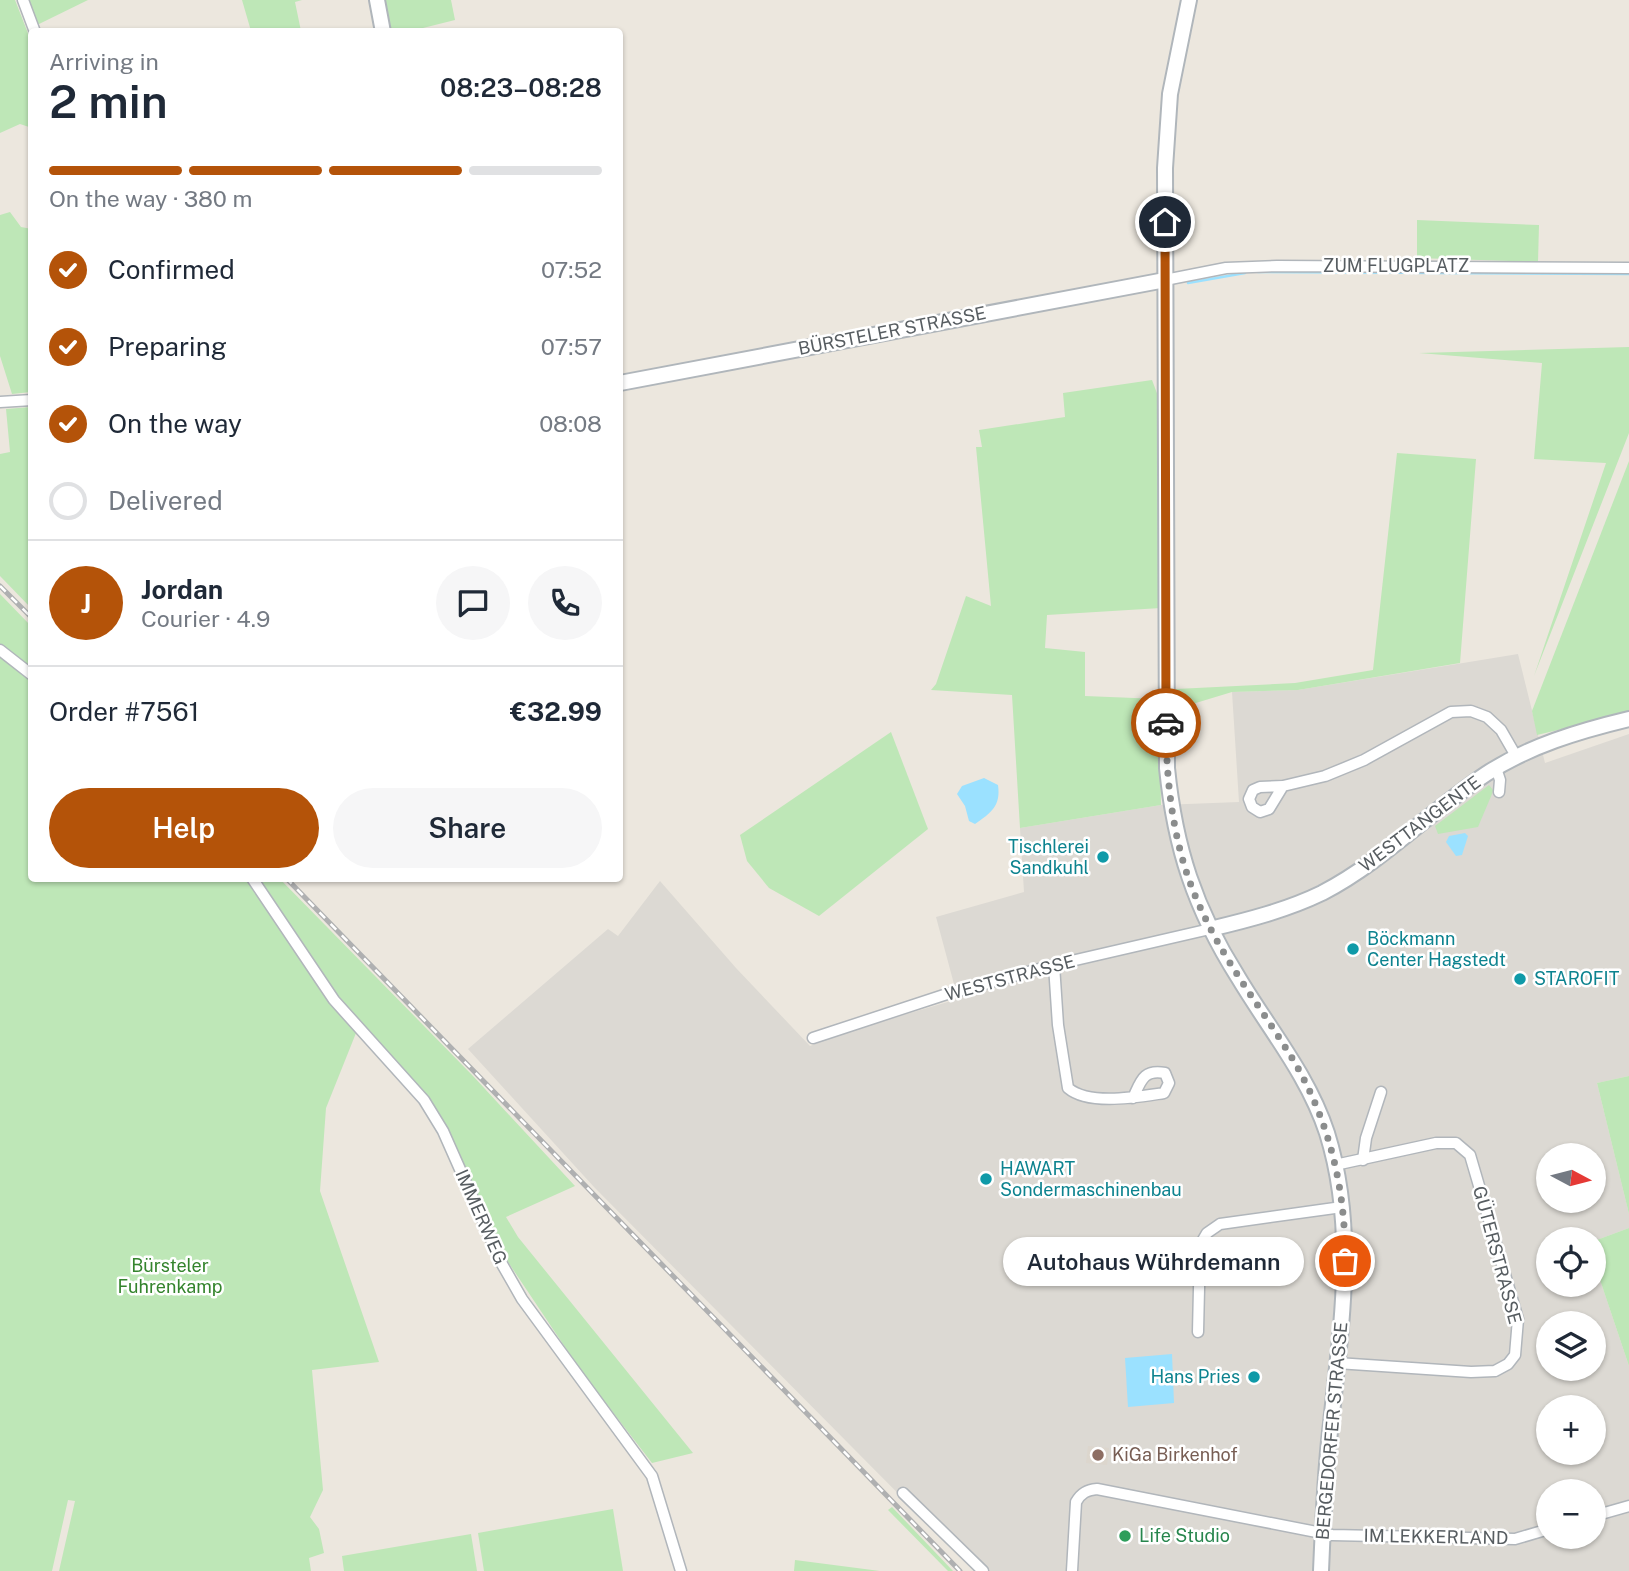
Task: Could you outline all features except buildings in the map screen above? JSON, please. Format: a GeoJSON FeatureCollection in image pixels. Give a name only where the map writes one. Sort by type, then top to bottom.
{"type":"FeatureCollection","features":[{"type":"Feature","properties":{"kind":"street"},"geometry":{"type":"LineString","coordinates":[[23,0],[34,28]]}},
{"type":"Feature","properties":{"kind":"street"},"geometry":{"type":"LineString","coordinates":[[377,0],[382,28]]}},
{"type":"Feature","properties":{"kind":"street","name":"BERGEDORFER STRASSE"},"geometry":{"type":"LineString","coordinates":[[1189,0],[1174,64],[1167,115],[1167,768],[1170,799],[1185,868],[1210,929],[1239,980],[1295,1063],[1314,1102],[1335,1165],[1342,1207],[1345,1279],[1321,1571]]}},
{"type":"Feature","properties":{"kind":"street","name":"ZUM FLUGPLATZ"},"geometry":{"type":"LineString","coordinates":[[1165,280],[1226,268],[1277,266],[1629,268]]}},
{"type":"Feature","properties":{"kind":"street","name":"BÜRSTELER STRASSE"},"geometry":{"type":"LineString","coordinates":[[623,382],[1165,280]]}},
{"type":"Feature","properties":{"kind":"street"},"geometry":{"type":"LineString","coordinates":[[0,402],[28,400]]}},
{"type":"Feature","properties":{"kind":"street"},"geometry":{"type":"LineString","coordinates":[[0,650],[28,672]]}},
{"type":"Feature","properties":{"kind":"street"},"geometry":{"type":"LineString","coordinates":[[1283,786],[1325,776],[1364,760],[1451,712],[1471,711],[1487,717],[1501,730],[1516,756]]}},
{"type":"Feature","properties":{"kind":"street","name":"WESTTANGENTE"},"geometry":{"type":"LineString","coordinates":[[1210,929],[1281,910],[1321,893],[1368,865],[1437,811],[1516,756],[1569,735],[1629,719]]}},
{"type":"Feature","properties":{"kind":"street"},"geometry":{"type":"LineString","coordinates":[[1496,768],[1500,780],[1499,792]]}},
{"type":"Feature","properties":{"kind":"street","name":"IMMERWEG"},"geometry":{"type":"LineString","coordinates":[[255,882],[334,1000],[425,1100],[443,1130],[502,1264],[522,1298],[652,1476],[681,1571]]}},
{"type":"Feature","properties":{"kind":"street","name":"WESTSTRASSE"},"geometry":{"type":"LineString","coordinates":[[813,1038],[947,995],[1054,965],[1210,929]]}},
{"type":"Feature","properties":{"kind":"street"},"geometry":{"type":"LineString","coordinates":[[1054,965],[1058,1025],[1068,1088],[1076,1095],[1133,1098]]}},
{"type":"Feature","properties":{"kind":"street"},"geometry":{"type":"LineString","coordinates":[[1363,1160],[1366,1138],[1381,1092]]}},
{"type":"Feature","properties":{"kind":"street","name":"GÜTERSTRASSE"},"geometry":{"type":"LineString","coordinates":[[1335,1165],[1436,1143],[1456,1143],[1470,1155],[1518,1319],[1515,1355],[1508,1364],[1494,1371],[1471,1372],[1337,1363]]}},
{"type":"Feature","properties":{"kind":"street"},"geometry":{"type":"LineString","coordinates":[[1198,1332],[1200,1245],[1207,1233],[1220,1224],[1342,1207]]}},
{"type":"Feature","properties":{"kind":"street","name":"IM LEKKERLAND"},"geometry":{"type":"LineString","coordinates":[[1072,1571],[1076,1502],[1080,1495],[1088,1490],[1097,1489],[1322,1534],[1515,1539],[1536,1533]]}},
{"type":"Feature","properties":{"kind":"street"},"geometry":{"type":"LineString","coordinates":[[903,1493],[983,1571]]}},
{"type":"Feature","properties":{"kind":"street"},"geometry":{"type":"LineString","coordinates":[[1606,1513],[1629,1506]]}},
{"type":"Feature","properties":{"kind":"shaded area"},"geometry":{"type":"Polygon","coordinates":[[[1518,654],[1545,763],[1629,734],[1629,1076],[1597,1083],[1629,1214],[1629,1228],[1606,1237],[1606,1227],[1536,1227],[1536,1297],[1606,1297],[1629,1366],[1629,1500],[1606,1507],[1606,1479],[1536,1479],[1536,1549],[1606,1549],[1606,1517],[1629,1510],[1629,1571],[975,1571],[594,1187],[468,1049],[608,929],[618,936],[660,881],[736,968],[810,1046],[849,1031],[958,999],[936,917],[1024,892],[1020,828],[1161,805],[1239,802],[1232,692],[1298,690],[1518,654]]]}},
{"type":"Feature","properties":{"kind":"shaded area","name":"KiGa Birkenhof"},"geometry":{"type":"Polygon","coordinates":[[[1088,1446],[1109,1448],[1107,1465],[1086,1463],[1088,1446]]]}},
{"type":"Feature","properties":{"kind":"green space"},"geometry":{"type":"Polygon","coordinates":[[[0,0],[15,0],[28,33],[28,127],[20,124],[0,133],[0,0]]]}},
{"type":"Feature","properties":{"kind":"green space"},"geometry":{"type":"Polygon","coordinates":[[[26,0],[88,0],[37,25],[26,0]]]}},
{"type":"Feature","properties":{"kind":"green space"},"geometry":{"type":"Polygon","coordinates":[[[242,0],[302,0],[295,2],[300,28],[250,28],[242,0]]]}},
{"type":"Feature","properties":{"kind":"green space"},"geometry":{"type":"Polygon","coordinates":[[[385,0],[451,0],[455,20],[423,28],[390,28],[385,0]]]}},
{"type":"Feature","properties":{"kind":"green space"},"geometry":{"type":"Polygon","coordinates":[[[10,212],[21,227],[28,228],[28,392],[12,394],[0,356],[0,215],[10,212]]]}},
{"type":"Feature","properties":{"kind":"green space"},"geometry":{"type":"Polygon","coordinates":[[[1417,220],[1539,225],[1538,262],[1417,258],[1417,220]]]}},
{"type":"Feature","properties":{"kind":"green space"},"geometry":{"type":"Polygon","coordinates":[[[1629,347],[1629,433],[1534,676],[1606,463],[1534,459],[1542,363],[1419,353],[1629,347]]]}},
{"type":"Feature","properties":{"kind":"green space"},"geometry":{"type":"Polygon","coordinates":[[[1152,380],[1161,404],[1161,608],[1047,615],[1045,648],[1085,652],[1085,696],[1159,699],[1161,805],[1020,828],[1012,695],[931,690],[936,684],[966,596],[991,606],[976,447],[982,447],[979,430],[1065,417],[1063,393],[1152,380]]]}},
{"type":"Feature","properties":{"kind":"green space"},"geometry":{"type":"Polygon","coordinates":[[[28,407],[28,605],[0,576],[0,454],[10,452],[6,409],[28,407]]]}},
{"type":"Feature","properties":{"kind":"green space"},"geometry":{"type":"Polygon","coordinates":[[[1397,453],[1476,459],[1460,663],[1298,690],[1232,692],[1176,709],[1176,689],[1295,683],[1373,670],[1397,453]]]}},
{"type":"Feature","properties":{"kind":"green space"},"geometry":{"type":"Polygon","coordinates":[[[1629,461],[1629,713],[1537,735],[1532,711],[1629,461]]]}},
{"type":"Feature","properties":{"kind":"green space","name":"Bürsteler Fuhrenkamp"},"geometry":{"type":"Polygon","coordinates":[[[0,594],[28,623],[28,882],[283,882],[473,1076],[575,1186],[506,1217],[518,1237],[693,1453],[652,1463],[581,1371],[500,1250],[446,1128],[360,1023],[326,1108],[320,1191],[379,1362],[312,1370],[323,1490],[310,1517],[319,1529],[324,1553],[309,1558],[311,1571],[59,1571],[75,1501],[68,1500],[52,1571],[0,1571],[0,594]]]}},
{"type":"Feature","properties":{"kind":"green space"},"geometry":{"type":"Polygon","coordinates":[[[891,732],[928,829],[819,916],[769,888],[747,861],[740,835],[891,732]]]}},
{"type":"Feature","properties":{"kind":"green space"},"geometry":{"type":"Polygon","coordinates":[[[1489,785],[1493,790],[1492,794],[1478,827],[1438,834],[1435,826],[1489,785]]]}},
{"type":"Feature","properties":{"kind":"green space"},"geometry":{"type":"Polygon","coordinates":[[[1629,1076],[1629,1214],[1597,1083],[1629,1076]]]}},
{"type":"Feature","properties":{"kind":"green space"},"geometry":{"type":"Polygon","coordinates":[[[1629,1228],[1629,1366],[1606,1297],[1606,1237],[1629,1228]]]}},
{"type":"Feature","properties":{"kind":"green space"},"geometry":{"type":"Polygon","coordinates":[[[892,1507],[953,1571],[948,1571],[888,1510],[892,1507]]]}},
{"type":"Feature","properties":{"kind":"green space"},"geometry":{"type":"Polygon","coordinates":[[[613,1509],[623,1571],[484,1571],[478,1533],[613,1509]]]}},
{"type":"Feature","properties":{"kind":"green space"},"geometry":{"type":"Polygon","coordinates":[[[471,1534],[477,1571],[344,1571],[342,1556],[471,1534]]]}},
{"type":"Feature","properties":{"kind":"green space"},"geometry":{"type":"Polygon","coordinates":[[[795,1560],[880,1571],[794,1571],[795,1560]]]}},
{"type":"Feature","properties":{"kind":"water"},"geometry":{"type":"Polygon","coordinates":[[[984,778],[998,785],[998,798],[990,812],[975,824],[969,821],[965,806],[957,794],[962,786],[984,778]]]}},
{"type":"Feature","properties":{"kind":"water"},"geometry":{"type":"Polygon","coordinates":[[[1465,833],[1468,836],[1462,855],[1456,856],[1446,842],[1449,836],[1465,833]]]}},
{"type":"Feature","properties":{"kind":"water"},"geometry":{"type":"Polygon","coordinates":[[[1172,1354],[1174,1403],[1128,1407],[1125,1358],[1172,1354]]]}},
{"type":"Feature","properties":{"kind":"waterway"},"geometry":{"type":"LineString","coordinates":[[1258,272],[1629,274]]}},
{"type":"Feature","properties":{"kind":"waterway"},"geometry":{"type":"LineString","coordinates":[[1188,283],[1245,273]]}},
{"type":"Feature","properties":{"kind":"railway"},"geometry":{"type":"LineString","coordinates":[[0,586],[28,614]]}},
{"type":"Feature","properties":{"kind":"railway"},"geometry":{"type":"LineString","coordinates":[[290,882],[960,1571]]}},
{"type":"Feature","properties":{"kind":"way so far"},"geometry":{"type":"LineString","coordinates":[[1166,723],[1170,799],[1185,868],[1199,907],[1220,948],[1295,1063],[1314,1102],[1335,1165],[1342,1207],[1345,1261]]}},
{"type":"Feature","properties":{"kind":"place","name":"Tischlerei Sandkuhl"},"geometry":{"type":"Point","coordinates":[1103,857]}},
{"type":"Feature","properties":{"kind":"place","name":"Böckmann Center Hagstedt"},"geometry":{"type":"Point","coordinates":[1353,949]}},
{"type":"Feature","properties":{"kind":"place","name":"STAROFIT"},"geometry":{"type":"Point","coordinates":[1520,979]}},
{"type":"Feature","properties":{"kind":"place","name":"HAWART Sondermaschinenbau"},"geometry":{"type":"Point","coordinates":[986,1179]}},
{"type":"Feature","properties":{"kind":"place","name":"Autohaus Wührdemann"},"geometry":{"type":"Point","coordinates":[1345,1261]}},
{"type":"Feature","properties":{"kind":"place","name":"Hans Pries"},"geometry":{"type":"Point","coordinates":[1254,1377]}},
{"type":"Feature","properties":{"kind":"place","name":"KiGa Birkenhof"},"geometry":{"type":"Point","coordinates":[1098,1455]}},
{"type":"Feature","properties":{"kind":"place","name":"Life Studio"},"geometry":{"type":"Point","coordinates":[1125,1536]}},
{"type":"Feature","properties":{"kind":"route"},"geometry":{"type":"LineString","coordinates":[[1165,222],[1166,723]]}}]}
